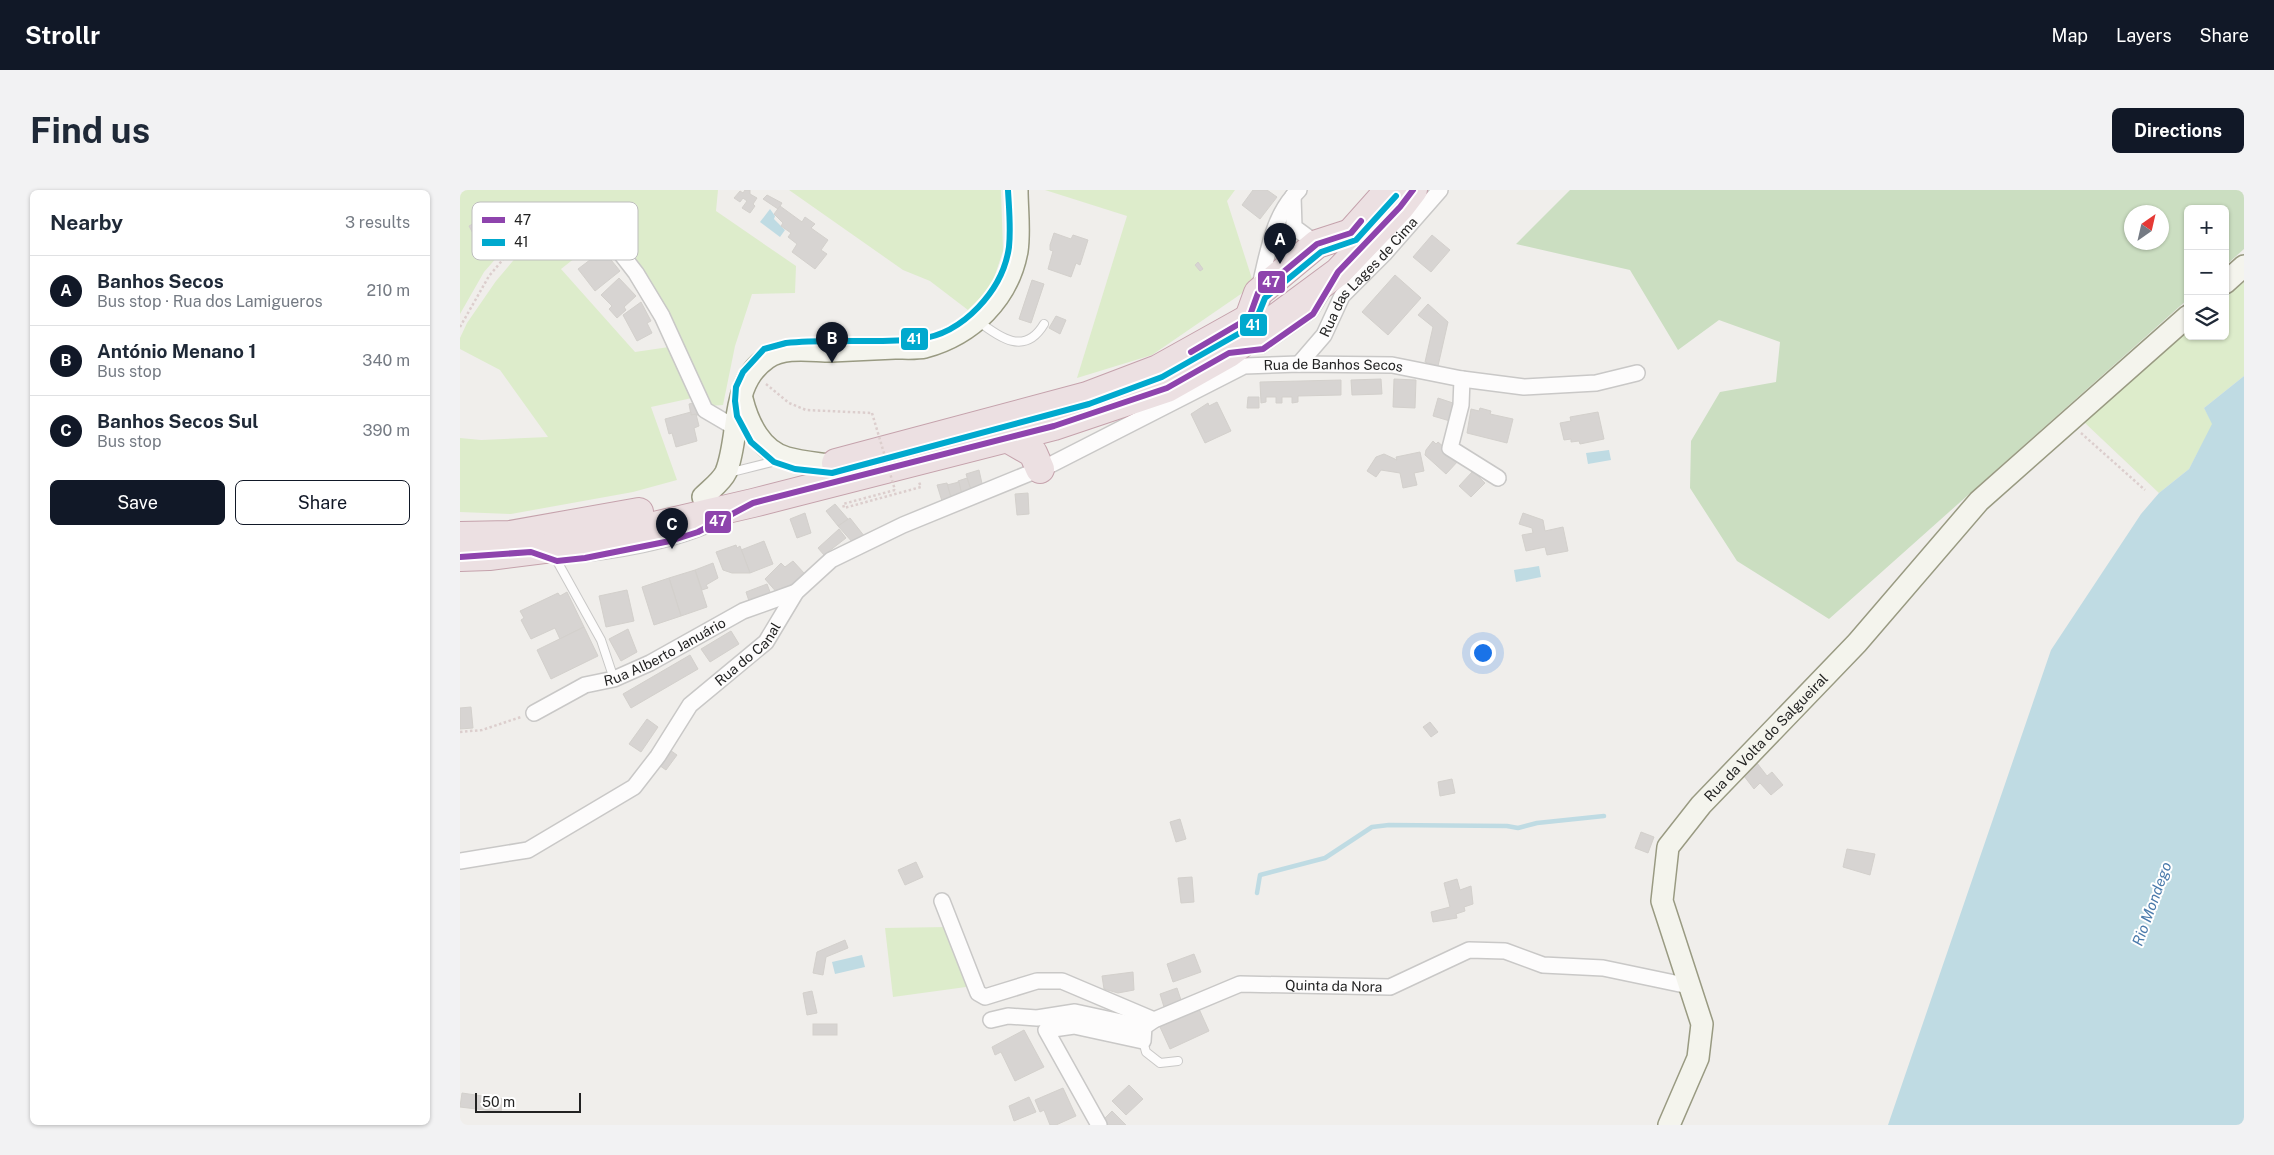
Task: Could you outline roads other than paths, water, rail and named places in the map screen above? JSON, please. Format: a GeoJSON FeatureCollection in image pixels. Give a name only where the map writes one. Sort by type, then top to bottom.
{"type":"FeatureCollection","features":[{"type":"Feature","properties":{"kind":"highway"},"geometry":{"type":"LineString","coordinates":[[460,536],[510,535],[640,512],[1087,396],[1158,369],[1250,318],[1328,260],[1389,190]]}},
{"type":"Feature","properties":{"kind":"highway"},"geometry":{"type":"LineString","coordinates":[[460,557],[531,552],[568,546],[753,504],[1054,426],[1167,388],[1229,353],[1338,272],[1400,208],[1413,190]]}},
{"type":"Feature","properties":{"kind":"highway"},"geometry":{"type":"LineString","coordinates":[[1250,318],[1258,293],[1317,244],[1351,233]]}},
{"type":"Feature","properties":{"kind":"highway"},"geometry":{"type":"LineString","coordinates":[[1046,466],[1046,450],[1054,426]]}},
{"type":"Feature","properties":{"kind":"highway"},"geometry":{"type":"LineString","coordinates":[[1007,438],[1033,452],[1046,466]]}},
{"type":"Feature","properties":{"kind":"main road"},"geometry":{"type":"LineString","coordinates":[[703,497],[725,474],[732,450],[734,427],[744,386],[752,372],[768,357],[792,351],[925,347],[968,328],[978,321],[1001,294],[1010,274],[1017,250],[1017,190]]}},
{"type":"Feature","properties":{"kind":"main road"},"geometry":{"type":"LineString","coordinates":[[2229,279],[2244,266]]}},
{"type":"Feature","properties":{"kind":"main road","name":"Rua da Volta do Salgueiral"},"geometry":{"type":"LineString","coordinates":[[1669,1125],[1698,1058],[1702,1024],[1662,901],[1668,847],[1701,805],[1857,643],[1979,501],[2184,320]]}},
{"type":"Feature","properties":{"kind":"main road"},"geometry":{"type":"LineString","coordinates":[[742,399],[746,415],[758,438],[787,458],[830,464]]}},
{"type":"Feature","properties":{"kind":"street","name":"Rua das Lages de Cima"},"geometry":{"type":"LineString","coordinates":[[1299,364],[1324,335],[1342,296],[1384,254],[1440,190]]}},
{"type":"Feature","properties":{"kind":"street"},"geometry":{"type":"LineString","coordinates":[[1296,193],[1294,227],[1317,244]]}},
{"type":"Feature","properties":{"kind":"street"},"geometry":{"type":"LineString","coordinates":[[1258,293],[1276,223],[1296,193]]}},
{"type":"Feature","properties":{"kind":"street"},"geometry":{"type":"LineString","coordinates":[[626,260],[662,316],[705,410],[734,427]]}},
{"type":"Feature","properties":{"kind":"street","name":"Rua de Banhos Secos"},"geometry":{"type":"LineString","coordinates":[[1046,466],[1244,366],[1299,364],[1392,365],[1462,379],[1524,387],[1596,383],[1637,373]]}},
{"type":"Feature","properties":{"kind":"street"},"geometry":{"type":"LineString","coordinates":[[1462,379],[1461,405],[1450,448],[1498,478]]}},
{"type":"Feature","properties":{"kind":"street","name":"Rua do Canal"},"geometry":{"type":"LineString","coordinates":[[460,862],[528,850],[634,787],[690,705],[766,642],[796,592],[831,560],[903,525],[1046,466]]}},
{"type":"Feature","properties":{"kind":"street","name":"Rua Alberto Januário"},"geometry":{"type":"LineString","coordinates":[[534,713],[585,685],[614,678],[650,663],[743,611],[796,592]]}},
{"type":"Feature","properties":{"kind":"street"},"geometry":{"type":"LineString","coordinates":[[942,901],[978,993],[985,997],[1037,982],[1062,981],[1147,1029]]}},
{"type":"Feature","properties":{"kind":"street","name":"Quinta da Nora"},"geometry":{"type":"LineString","coordinates":[[1147,1029],[1240,984],[1390,987],[1470,950],[1505,951],[1543,965],[1602,968],[1689,986]]}},
{"type":"Feature","properties":{"kind":"street"},"geometry":{"type":"LineString","coordinates":[[991,1020],[1008,1016],[1037,1018],[1075,1012],[1147,1029]]}},
{"type":"Feature","properties":{"kind":"street"},"geometry":{"type":"LineString","coordinates":[[1099,1125],[1046,1030],[1074,1026],[1147,1029]]}},
{"type":"Feature","properties":{"kind":"lane"},"geometry":{"type":"LineString","coordinates":[[978,321],[999,337],[1015,342],[1026,341],[1038,335],[1044,324]]}},
{"type":"Feature","properties":{"kind":"lane"},"geometry":{"type":"LineString","coordinates":[[725,474],[787,458]]}},
{"type":"Feature","properties":{"kind":"lane"},"geometry":{"type":"LineString","coordinates":[[531,552],[557,561],[585,558],[670,542],[717,524],[753,504]]}},
{"type":"Feature","properties":{"kind":"lane"},"geometry":{"type":"LineString","coordinates":[[557,561],[601,640],[614,678]]}},
{"type":"Feature","properties":{"kind":"lane"},"geometry":{"type":"LineString","coordinates":[[1147,1029],[1146,1052],[1160,1063],[1178,1062]]}},
{"type":"Feature","properties":{"kind":"water"},"geometry":{"type":"Polygon","coordinates":[[[770,209],[775,216],[774,219],[785,230],[780,237],[760,222],[770,209]]]}},
{"type":"Feature","properties":{"kind":"water","name":"Rio Mondego"},"geometry":{"type":"Polygon","coordinates":[[[2244,376],[2244,1125],[1888,1125],[2051,650],[2141,514],[2159,493],[2189,469],[2212,424],[2204,408],[2244,376]]]}},
{"type":"Feature","properties":{"kind":"water"},"geometry":{"type":"Polygon","coordinates":[[[1609,450],[1611,460],[1588,464],[1586,453],[1609,450]]]}},
{"type":"Feature","properties":{"kind":"water"},"geometry":{"type":"Polygon","coordinates":[[[1539,566],[1541,577],[1516,582],[1514,570],[1539,566]]]}},
{"type":"Feature","properties":{"kind":"water"},"geometry":{"type":"Polygon","coordinates":[[[862,955],[865,967],[835,974],[832,962],[862,955]]]}},
{"type":"Feature","properties":{"kind":"waterway"},"geometry":{"type":"LineString","coordinates":[[1257,893],[1260,875],[1325,858],[1372,827],[1389,825],[1507,826],[1518,828],[1537,823],[1604,816]]}},
{"type":"Feature","properties":{"kind":"place","name":"Banhos Secos"},"geometry":{"type":"Point","coordinates":[1280,264]}},
{"type":"Feature","properties":{"kind":"place","name":"António Menano 1"},"geometry":{"type":"Point","coordinates":[832,363]}},
{"type":"Feature","properties":{"kind":"place","name":"Banhos Secos Sul"},"geometry":{"type":"Point","coordinates":[672,549]}}]}
